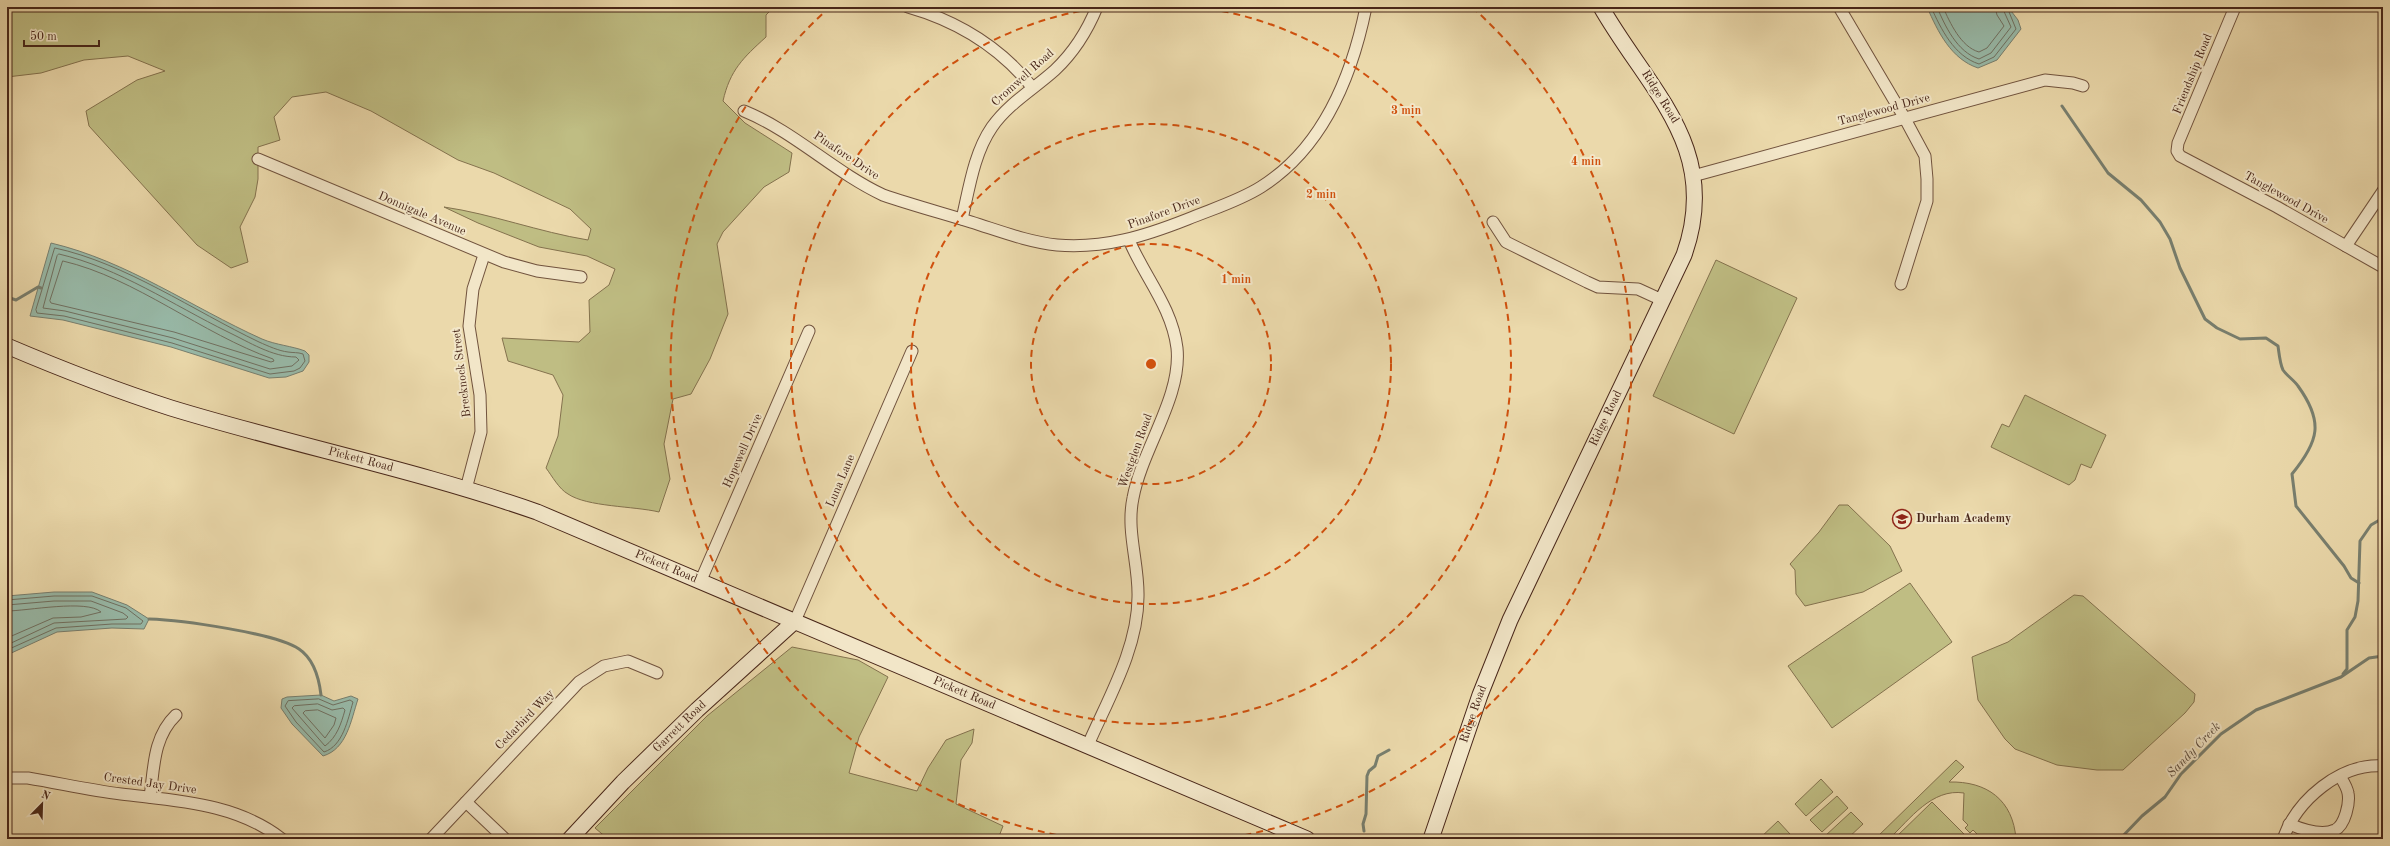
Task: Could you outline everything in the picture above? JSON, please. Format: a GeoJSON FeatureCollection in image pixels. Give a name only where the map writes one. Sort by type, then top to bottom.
{"type":"FeatureCollection","features":[{"type":"Feature","properties":{"kind":"street"},"geometry":{"type":"LineString","coordinates":[[908,7],[970,32],[1004,57],[1032,87]]}},
{"type":"Feature","properties":{"kind":"street","name":"Cromwell Road"},"geometry":{"type":"LineString","coordinates":[[962,219],[978,156],[991,128],[1012,105],[1064,60],[1088,26],[1097,7]]}},
{"type":"Feature","properties":{"kind":"street","name":"Pinafore Drive"},"geometry":{"type":"LineString","coordinates":[[744,111],[794,136],[870,189],[901,201],[1026,239],[1058,245],[1104,244],[1129,240],[1176,223],[1260,188],[1287,168],[1321,126],[1339,95],[1357,49],[1366,7]]}},
{"type":"Feature","properties":{"kind":"street","name":"Ridge Road"},"geometry":{"type":"LineString","coordinates":[[1431,839],[1480,695],[1507,627],[1684,255],[1693,227],[1695,204],[1693,176],[1676,121],[1658,91],[1619,38],[1601,7]]}},
{"type":"Feature","properties":{"kind":"street"},"geometry":{"type":"LineString","coordinates":[[1839,7],[1904,117],[1925,156],[1928,188],[1921,221],[1901,284]]}},
{"type":"Feature","properties":{"kind":"street","name":"Friendship Road"},"geometry":{"type":"LineString","coordinates":[[2177,151],[2178,143],[2235,7]]}},
{"type":"Feature","properties":{"kind":"street","name":"Tanglewood Drive"},"geometry":{"type":"LineString","coordinates":[[1693,176],[1904,117],[2045,80],[2072,82],[2082,86]]}},
{"type":"Feature","properties":{"kind":"street","name":"Tanglewood Drive"},"geometry":{"type":"LineString","coordinates":[[2177,151],[2180,156],[2383,267]]}},
{"type":"Feature","properties":{"kind":"street","name":"Donnigale Avenue"},"geometry":{"type":"LineString","coordinates":[[258,159],[484,255],[522,268],[581,277]]}},
{"type":"Feature","properties":{"kind":"street"},"geometry":{"type":"LineString","coordinates":[[2346,246],[2383,192]]}},
{"type":"Feature","properties":{"kind":"street"},"geometry":{"type":"LineString","coordinates":[[1493,222],[1506,242],[1587,282],[1598,287],[1638,289],[1662,300]]}},
{"type":"Feature","properties":{"kind":"street","name":"Westglen Road"},"geometry":{"type":"LineString","coordinates":[[1088,745],[1120,671],[1134,631],[1138,598],[1131,530],[1132,499],[1140,470],[1167,401],[1177,362],[1175,341],[1166,312],[1153,282],[1129,240]]}},
{"type":"Feature","properties":{"kind":"street","name":"Brecknock Street"},"geometry":{"type":"LineString","coordinates":[[466,489],[481,432],[480,396],[469,326],[473,289],[484,255]]}},
{"type":"Feature","properties":{"kind":"street","name":"Hopewell Drive"},"geometry":{"type":"LineString","coordinates":[[701,580],[809,331]]}},
{"type":"Feature","properties":{"kind":"street","name":"Pickett Road"},"geometry":{"type":"LineString","coordinates":[[7,346],[90,380],[172,408],[466,489],[565,523],[1307,839]]}},
{"type":"Feature","properties":{"kind":"street","name":"Luna Lane"},"geometry":{"type":"LineString","coordinates":[[795,621],[912,351]]}},
{"type":"Feature","properties":{"kind":"street","name":"Garrett Road"},"geometry":{"type":"LineString","coordinates":[[570,839],[623,782],[696,710],[795,621]]}},
{"type":"Feature","properties":{"kind":"street","name":"Cedarbird Way"},"geometry":{"type":"LineString","coordinates":[[431,839],[580,682],[604,666],[628,661],[657,673]]}},
{"type":"Feature","properties":{"kind":"street"},"geometry":{"type":"LineString","coordinates":[[150,797],[156,750],[162,734],[176,715]]}},
{"type":"Feature","properties":{"kind":"street"},"geometry":{"type":"LineString","coordinates":[[2283,839],[2289,824],[2306,801],[2340,776],[2362,767],[2383,766]]}},
{"type":"Feature","properties":{"kind":"street"},"geometry":{"type":"LineString","coordinates":[[2289,824],[2305,830],[2322,831],[2335,829],[2339,826],[2348,805],[2348,793],[2340,776]]}},
{"type":"Feature","properties":{"kind":"street","name":"Crested Jay Drive"},"geometry":{"type":"LineString","coordinates":[[7,778],[34,779],[230,811],[268,828],[282,839]]}},
{"type":"Feature","properties":{"kind":"street"},"geometry":{"type":"LineString","coordinates":[[466,802],[505,839]]}},
{"type":"Feature","properties":{"kind":"shaded area"},"geometry":{"type":"Polygon","coordinates":[[[7,7],[774,7],[766,15],[766,37],[738,65],[729,81],[723,101],[745,123],[792,153],[789,172],[764,187],[723,232],[717,244],[728,314],[710,359],[691,394],[673,399],[664,444],[670,479],[659,512],[599,504],[576,498],[562,489],[546,468],[558,436],[563,395],[553,375],[508,361],[502,338],[579,342],[590,332],[589,300],[609,285],[615,269],[587,256],[539,247],[478,223],[444,207],[480,214],[570,237],[588,240],[591,229],[570,209],[494,173],[458,160],[371,111],[326,92],[292,97],[274,117],[280,140],[258,147],[258,179],[255,197],[240,227],[248,262],[231,268],[197,245],[89,126],[86,111],[137,80],[165,71],[128,56],[84,60],[41,73],[7,77],[7,7]]]}},
{"type":"Feature","properties":{"kind":"shaded area"},"geometry":{"type":"Polygon","coordinates":[[[1716,260],[1797,298],[1734,434],[1653,396],[1716,260]]]}},
{"type":"Feature","properties":{"kind":"shaded area"},"geometry":{"type":"Polygon","coordinates":[[[2025,395],[2106,435],[2091,468],[2081,464],[2075,480],[2069,485],[1991,447],[2002,424],[2009,427],[2025,395]]]}},
{"type":"Feature","properties":{"kind":"shaded area"},"geometry":{"type":"Polygon","coordinates":[[[1839,505],[1848,505],[1890,546],[1902,571],[1863,592],[1805,606],[1796,594],[1795,570],[1790,564],[1819,532],[1839,505]]]}},
{"type":"Feature","properties":{"kind":"shaded area"},"geometry":{"type":"Polygon","coordinates":[[[1910,583],[1952,642],[1832,728],[1788,666],[1910,583]]]}},
{"type":"Feature","properties":{"kind":"shaded area"},"geometry":{"type":"Polygon","coordinates":[[[2074,595],[2083,596],[2195,694],[2194,702],[2185,713],[2123,770],[2097,770],[2057,765],[2015,749],[2005,739],[1978,700],[1972,657],[2008,642],[2074,595]]]}},
{"type":"Feature","properties":{"kind":"shaded area"},"geometry":{"type":"Polygon","coordinates":[[[792,647],[858,660],[888,677],[859,737],[849,773],[917,791],[928,768],[946,740],[974,729],[972,743],[961,760],[956,804],[1003,826],[998,839],[608,839],[595,828],[707,716],[792,647]]]}},
{"type":"Feature","properties":{"kind":"shaded area"},"geometry":{"type":"Polygon","coordinates":[[[1956,760],[1964,767],[1949,782],[1975,785],[1986,789],[1996,796],[2004,804],[2010,814],[2014,825],[2016,839],[2006,839],[2005,836],[1979,836],[1973,830],[1970,833],[1965,828],[1968,825],[1963,820],[1964,793],[1952,793],[1942,795],[1922,807],[1889,839],[1875,839],[1956,760]]]}},
{"type":"Feature","properties":{"kind":"shaded area"},"geometry":{"type":"Polygon","coordinates":[[[1821,779],[1833,792],[1806,816],[1795,804],[1821,779]]]}},
{"type":"Feature","properties":{"kind":"shaded area"},"geometry":{"type":"Polygon","coordinates":[[[1837,796],[1848,808],[1822,832],[1810,820],[1837,796]]]}},
{"type":"Feature","properties":{"kind":"shaded area"},"geometry":{"type":"Polygon","coordinates":[[[1932,802],[1969,839],[1894,839],[1932,802]]]}},
{"type":"Feature","properties":{"kind":"shaded area"},"geometry":{"type":"Polygon","coordinates":[[[1851,812],[1863,824],[1847,839],[1828,839],[1825,836],[1851,812]]]}},
{"type":"Feature","properties":{"kind":"shaded area"},"geometry":{"type":"Polygon","coordinates":[[[1778,821],[1790,834],[1784,839],[1759,839],[1778,821]]]}},
{"type":"Feature","properties":{"kind":"water"},"geometry":{"type":"Polygon","coordinates":[[[1927,7],[2008,7],[2018,20],[2021,29],[1997,60],[1978,68],[1960,58],[1946,44],[1927,7]]]}},
{"type":"Feature","properties":{"kind":"water"},"geometry":{"type":"Polygon","coordinates":[[[51,243],[106,261],[262,339],[305,351],[309,355],[309,362],[303,371],[286,377],[269,378],[171,347],[63,320],[30,316],[51,243]]]}},
{"type":"Feature","properties":{"kind":"water"},"geometry":{"type":"Polygon","coordinates":[[[54,592],[92,592],[127,605],[149,619],[144,629],[112,628],[57,632],[7,655],[7,596],[54,592]]]}},
{"type":"Feature","properties":{"kind":"water"},"geometry":{"type":"Polygon","coordinates":[[[321,695],[334,701],[351,696],[358,699],[347,733],[343,740],[338,747],[323,756],[292,724],[281,708],[282,699],[287,697],[321,695]]]}},
{"type":"Feature","properties":{"kind":"waterway"},"geometry":{"type":"LineString","coordinates":[[2062,106],[2108,173],[2141,200],[2160,222],[2170,239],[2180,268],[2205,319],[2217,328],[2240,339],[2266,338],[2278,346],[2280,362],[2283,370],[2296,384],[2306,399],[2312,410],[2315,421],[2313,441],[2292,474],[2296,506],[2344,566],[2351,578],[2359,583]]}},
{"type":"Feature","properties":{"kind":"waterway"},"geometry":{"type":"LineString","coordinates":[[7,297],[16,300],[38,287],[41,288]]}},
{"type":"Feature","properties":{"kind":"waterway"},"geometry":{"type":"LineString","coordinates":[[2343,674],[2347,669],[2347,630],[2355,617],[2358,601],[2360,541],[2371,525],[2383,518]]}},
{"type":"Feature","properties":{"kind":"waterway"},"geometry":{"type":"LineString","coordinates":[[149,619],[227,628],[287,643],[299,649],[312,663],[319,682],[321,695]]}},
{"type":"Feature","properties":{"kind":"waterway","name":"Sandy Creek"},"geometry":{"type":"LineString","coordinates":[[2120,839],[2142,816],[2165,797],[2181,774],[2221,734],[2256,710],[2341,677],[2369,658],[2383,656]]}},
{"type":"Feature","properties":{"kind":"waterway"},"geometry":{"type":"LineString","coordinates":[[1364,831],[1363,824],[1366,814],[1367,776],[1369,771],[1375,766],[1378,756],[1389,750]]}},
{"type":"Feature","properties":{"kind":"place","name":"Durham Academy"},"geometry":{"type":"Point","coordinates":[1902,519]}}]}
